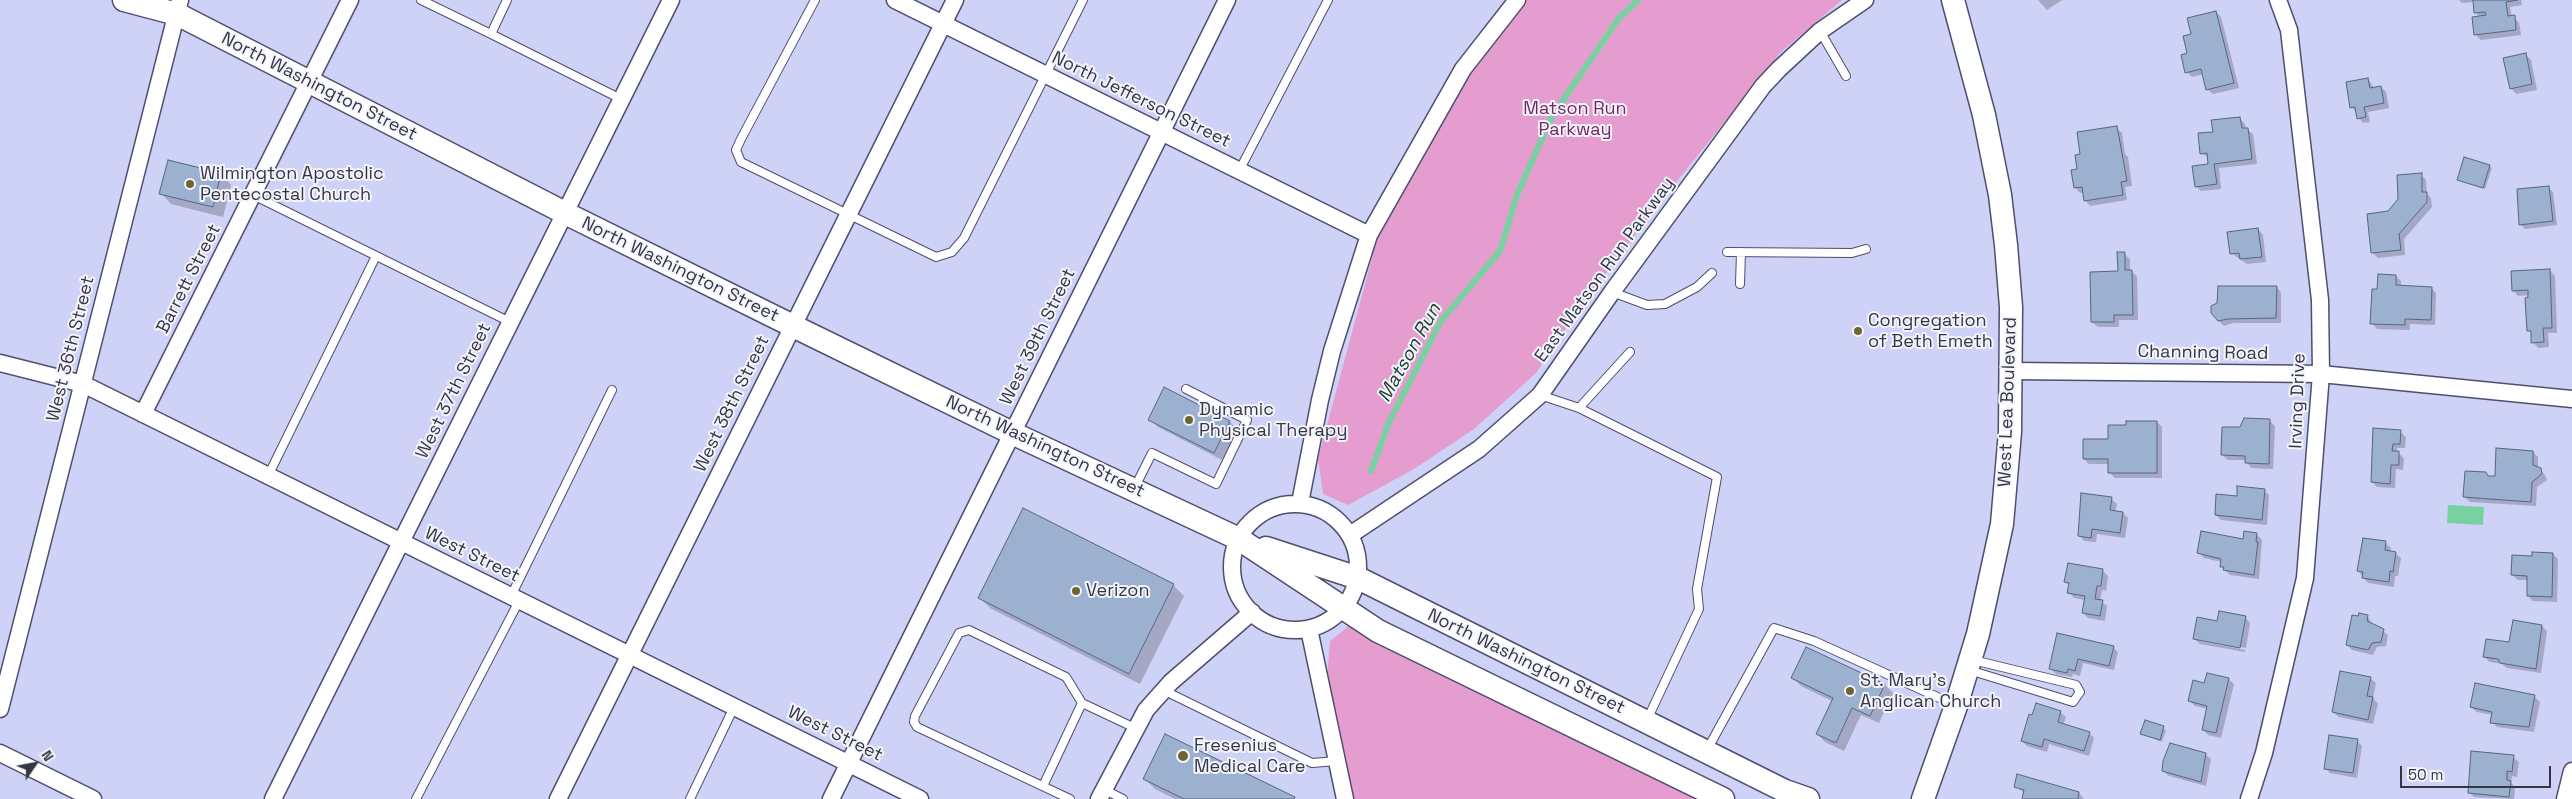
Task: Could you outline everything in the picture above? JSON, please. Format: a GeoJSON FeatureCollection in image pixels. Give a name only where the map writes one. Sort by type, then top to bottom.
{"type":"FeatureCollection","features":[{"type":"Feature","properties":{"kind":"main road","name":"North Washington Street"},"geometry":{"type":"LineString","coordinates":[[124,0],[179,7],[309,83],[565,213],[1012,433],[1238,539],[1358,578],[1785,791],[1808,799]]}},
{"type":"Feature","properties":{"kind":"main road","name":"West Lea Boulevard"},"geometry":{"type":"LineString","coordinates":[[1923,799],[1969,664],[2002,524],[2010,432],[2011,307],[2000,195],[1984,115],[1953,0]]}},
{"type":"Feature","properties":{"kind":"main road","name":"North Washington Street"},"geometry":{"type":"LineString","coordinates":[[1238,539],[1342,609],[1378,630],[1723,799]]}},
{"type":"Feature","properties":{"kind":"street","name":"Barrett Street"},"geometry":{"type":"LineString","coordinates":[[143,414],[350,0]]}},
{"type":"Feature","properties":{"kind":"street","name":"West 37th Street"},"geometry":{"type":"LineString","coordinates":[[273,799],[671,0]]}},
{"type":"Feature","properties":{"kind":"street","name":"North Jefferson Street"},"geometry":{"type":"LineString","coordinates":[[895,0],[1369,235]]}},
{"type":"Feature","properties":{"kind":"street","name":"West 38th Street"},"geometry":{"type":"LineString","coordinates":[[558,799],[955,0]]}},
{"type":"Feature","properties":{"kind":"street","name":"West 39th Street"},"geometry":{"type":"LineString","coordinates":[[831,799],[1227,0]]}},
{"type":"Feature","properties":{"kind":"street"},"geometry":{"type":"LineString","coordinates":[[1300,504],[1330,359],[1369,235],[1463,69],[1517,0]]}},
{"type":"Feature","properties":{"kind":"street","name":"East Matson Run Parkway"},"geometry":{"type":"LineString","coordinates":[[1350,535],[1479,449],[1540,395],[1612,292],[1763,86],[1778,69],[1820,31],[1865,0]]}},
{"type":"Feature","properties":{"kind":"street","name":"Irving Drive"},"geometry":{"type":"LineString","coordinates":[[2250,799],[2264,753],[2305,578],[2321,374],[2320,300],[2289,30],[2278,0]]}},
{"type":"Feature","properties":{"kind":"street","name":"West 36th Street"},"geometry":{"type":"LineString","coordinates":[[0,708],[179,7]]}},
{"type":"Feature","properties":{"kind":"street","name":"West Street"},"geometry":{"type":"LineString","coordinates":[[0,363],[83,384],[920,799]]}},
{"type":"Feature","properties":{"kind":"street","name":"Channing Road"},"geometry":{"type":"LineString","coordinates":[[2011,371],[2321,374],[2572,399]]}},
{"type":"Feature","properties":{"kind":"street"},"geometry":{"type":"LineString","coordinates":[[1300,504],[1329,513],[1350,535],[1358,556],[1358,578],[1352,595],[1342,609],[1327,622],[1308,629],[1278,627],[1252,612],[1240,596],[1233,578],[1233,558],[1238,539],[1249,523],[1264,512],[1282,505],[1300,504]]}},
{"type":"Feature","properties":{"kind":"street"},"geometry":{"type":"LineString","coordinates":[[1101,794],[1146,710],[1163,690],[1252,612]]}},
{"type":"Feature","properties":{"kind":"street"},"geometry":{"type":"LineString","coordinates":[[1308,629],[1345,799]]}},
{"type":"Feature","properties":{"kind":"street"},"geometry":{"type":"LineString","coordinates":[[0,753],[93,799]]}},
{"type":"Feature","properties":{"kind":"street"},"geometry":{"type":"LineString","coordinates":[[2565,799],[2572,771]]}},
{"type":"Feature","properties":{"kind":"lane"},"geometry":{"type":"LineString","coordinates":[[421,0],[621,99]]}},
{"type":"Feature","properties":{"kind":"lane"},"geometry":{"type":"LineString","coordinates":[[491,34],[508,0]]}},
{"type":"Feature","properties":{"kind":"lane"},"geometry":{"type":"LineString","coordinates":[[815,0],[736,150],[741,162],[936,257],[952,252],[964,238],[1084,0]]}},
{"type":"Feature","properties":{"kind":"lane"},"geometry":{"type":"LineString","coordinates":[[1239,171],[1328,0]]}},
{"type":"Feature","properties":{"kind":"lane"},"geometry":{"type":"LineString","coordinates":[[1820,31],[1846,76]]}},
{"type":"Feature","properties":{"kind":"lane"},"geometry":{"type":"LineString","coordinates":[[252,196],[510,322]]}},
{"type":"Feature","properties":{"kind":"lane"},"geometry":{"type":"LineString","coordinates":[[1727,252],[1852,253],[1866,249]]}},
{"type":"Feature","properties":{"kind":"lane"},"geometry":{"type":"LineString","coordinates":[[1740,284],[1741,252]]}},
{"type":"Feature","properties":{"kind":"lane"},"geometry":{"type":"LineString","coordinates":[[268,476],[376,256]]}},
{"type":"Feature","properties":{"kind":"lane"},"geometry":{"type":"LineString","coordinates":[[1612,292],[1647,305],[1665,304],[1696,287],[1712,273]]}},
{"type":"Feature","properties":{"kind":"lane"},"geometry":{"type":"LineString","coordinates":[[1579,408],[1630,352]]}},
{"type":"Feature","properties":{"kind":"lane"},"geometry":{"type":"LineString","coordinates":[[1134,489],[1152,453],[1216,484],[1247,420],[1186,389]]}},
{"type":"Feature","properties":{"kind":"lane"},"geometry":{"type":"LineString","coordinates":[[416,799],[515,598],[612,390]]}},
{"type":"Feature","properties":{"kind":"lane"},"geometry":{"type":"LineString","coordinates":[[1540,395],[1579,408],[1717,477],[1697,590],[1699,610],[1646,722]]}},
{"type":"Feature","properties":{"kind":"lane"},"geometry":{"type":"LineString","coordinates":[[1706,752],[1774,628],[1814,641],[1956,706]]}},
{"type":"Feature","properties":{"kind":"lane"},"geometry":{"type":"LineString","coordinates":[[1070,799],[918,727],[914,722],[914,716],[959,633],[968,630],[1066,677],[1082,703],[1135,728]]}},
{"type":"Feature","properties":{"kind":"lane"},"geometry":{"type":"LineString","coordinates":[[1969,664],[2076,685],[2080,692],[2073,702],[1969,664]]}},
{"type":"Feature","properties":{"kind":"lane"},"geometry":{"type":"LineString","coordinates":[[1163,690],[1312,763],[1337,761]]}},
{"type":"Feature","properties":{"kind":"lane"},"geometry":{"type":"LineString","coordinates":[[1043,786],[1082,703]]}},
{"type":"Feature","properties":{"kind":"lane"},"geometry":{"type":"LineString","coordinates":[[690,799],[734,707]]}},
{"type":"Feature","properties":{"kind":"lane"},"geometry":{"type":"LineString","coordinates":[[1101,794],[1123,799]]}},
{"type":"Feature","properties":{"kind":"green space","name":"Matson Run Parkway"},"geometry":{"type":"Polygon","coordinates":[[[1521,0],[1842,0],[1781,52],[1661,201],[1585,301],[1536,373],[1474,429],[1414,469],[1348,505],[1323,494],[1318,458],[1377,240],[1439,112],[1521,0]]]}},
{"type":"Feature","properties":{"kind":"green space"},"geometry":{"type":"Polygon","coordinates":[[[1350,625],[1705,799],[1353,799],[1327,679],[1330,641],[1350,625]]]}},
{"type":"Feature","properties":{"kind":"shaded area"},"geometry":{"type":"Polygon","coordinates":[[[2448,505],[2484,507],[2483,525],[2447,523],[2448,505]]]}},
{"type":"Feature","properties":{"kind":"building"},"geometry":{"type":"Polygon","coordinates":[[[2473,0],[2518,0],[2506,2],[2508,16],[2515,15],[2516,30],[2474,35],[2472,17],[2486,15],[2485,12],[2474,13],[2473,0]]]}},
{"type":"Feature","properties":{"kind":"building"},"geometry":{"type":"Polygon","coordinates":[[[2216,11],[2234,83],[2206,90],[2201,69],[2185,73],[2181,55],[2187,53],[2183,36],[2191,34],[2187,18],[2216,11]]]}},
{"type":"Feature","properties":{"kind":"building"},"geometry":{"type":"Polygon","coordinates":[[[2526,53],[2532,84],[2510,89],[2503,58],[2526,53]]]}},
{"type":"Feature","properties":{"kind":"building"},"geometry":{"type":"Polygon","coordinates":[[[2368,78],[2370,88],[2381,86],[2384,103],[2364,107],[2366,117],[2357,119],[2355,107],[2350,108],[2346,82],[2368,78]]]}},
{"type":"Feature","properties":{"kind":"building"},"geometry":{"type":"Polygon","coordinates":[[[2240,117],[2242,128],[2248,128],[2252,159],[2214,164],[2217,184],[2195,187],[2192,166],[2208,164],[2207,153],[2200,154],[2198,133],[2213,132],[2211,120],[2240,117]]]}},
{"type":"Feature","properties":{"kind":"building"},"geometry":{"type":"Polygon","coordinates":[[[2117,126],[2127,181],[2121,182],[2123,195],[2084,201],[2082,187],[2074,188],[2071,170],[2077,169],[2075,155],[2080,154],[2077,132],[2117,126]]]}},
{"type":"Feature","properties":{"kind":"building"},"geometry":{"type":"Polygon","coordinates":[[[2464,157],[2490,165],[2483,188],[2457,180],[2464,157]]]}},
{"type":"Feature","properties":{"kind":"building","name":"Wilmington Apostolic Pentecostal Church"},"geometry":{"type":"Polygon","coordinates":[[[168,160],[221,173],[213,207],[159,194],[168,160]]]}},
{"type":"Feature","properties":{"kind":"building"},"geometry":{"type":"Polygon","coordinates":[[[2422,173],[2422,192],[2427,192],[2427,202],[2399,234],[2401,250],[2371,253],[2367,214],[2388,211],[2398,199],[2397,175],[2422,173]]]}},
{"type":"Feature","properties":{"kind":"building"},"geometry":{"type":"Polygon","coordinates":[[[2549,186],[2553,221],[2519,225],[2517,189],[2549,186]]]}},
{"type":"Feature","properties":{"kind":"building"},"geometry":{"type":"Polygon","coordinates":[[[2258,228],[2262,257],[2240,259],[2239,253],[2230,254],[2227,232],[2258,228]]]}},
{"type":"Feature","properties":{"kind":"building"},"geometry":{"type":"Polygon","coordinates":[[[2117,252],[2125,252],[2125,270],[2132,270],[2133,315],[2114,315],[2114,322],[2091,322],[2090,272],[2118,271],[2117,252]]]}},
{"type":"Feature","properties":{"kind":"building"},"geometry":{"type":"Polygon","coordinates":[[[2550,269],[2552,328],[2543,328],[2544,342],[2531,343],[2531,331],[2527,331],[2525,298],[2528,297],[2528,290],[2512,291],[2511,271],[2550,269]]]}},
{"type":"Feature","properties":{"kind":"building"},"geometry":{"type":"Polygon","coordinates":[[[2378,274],[2396,275],[2396,285],[2432,287],[2431,320],[2405,319],[2405,325],[2370,324],[2372,289],[2377,289],[2378,274]]]}},
{"type":"Feature","properties":{"kind":"building"},"geometry":{"type":"Polygon","coordinates":[[[2218,286],[2277,286],[2276,318],[2227,319],[2218,321],[2211,313],[2211,306],[2217,303],[2218,286]]]}},
{"type":"Feature","properties":{"kind":"building","name":"Dynamic Physical Therapy"},"geometry":{"type":"Polygon","coordinates":[[[1164,387],[1230,421],[1214,453],[1148,420],[1164,387]]]}},
{"type":"Feature","properties":{"kind":"building"},"geometry":{"type":"Polygon","coordinates":[[[2244,418],[2270,419],[2269,464],[2245,463],[2245,456],[2221,455],[2222,427],[2240,427],[2244,418]]]}},
{"type":"Feature","properties":{"kind":"building"},"geometry":{"type":"Polygon","coordinates":[[[2126,421],[2157,421],[2157,473],[2108,473],[2108,459],[2083,459],[2083,439],[2108,439],[2108,425],[2126,425],[2126,421]]]}},
{"type":"Feature","properties":{"kind":"building"},"geometry":{"type":"Polygon","coordinates":[[[2373,428],[2401,430],[2400,444],[2393,444],[2392,451],[2399,451],[2399,465],[2391,465],[2390,484],[2371,482],[2373,428]]]}},
{"type":"Feature","properties":{"kind":"building"},"geometry":{"type":"Polygon","coordinates":[[[2496,448],[2533,451],[2533,465],[2541,468],[2542,474],[2532,482],[2531,502],[2463,497],[2465,471],[2486,472],[2488,476],[2495,476],[2496,448]]]}},
{"type":"Feature","properties":{"kind":"building"},"geometry":{"type":"Polygon","coordinates":[[[2237,486],[2265,489],[2262,520],[2215,515],[2216,494],[2237,496],[2237,486]]]}},
{"type":"Feature","properties":{"kind":"building"},"geometry":{"type":"Polygon","coordinates":[[[2081,493],[2112,497],[2110,510],[2123,512],[2120,533],[2092,529],[2091,538],[2078,536],[2081,493]]]}},
{"type":"Feature","properties":{"kind":"building","name":"Verizon"},"geometry":{"type":"Polygon","coordinates":[[[1023,508],[1174,584],[1129,674],[978,598],[1023,508]]]}},
{"type":"Feature","properties":{"kind":"building"},"geometry":{"type":"Polygon","coordinates":[[[2201,531],[2243,539],[2244,531],[2257,533],[2256,542],[2258,542],[2254,575],[2223,570],[2224,567],[2220,567],[2221,559],[2197,553],[2201,531]]]}},
{"type":"Feature","properties":{"kind":"building"},"geometry":{"type":"Polygon","coordinates":[[[2363,538],[2386,541],[2385,550],[2396,552],[2393,572],[2390,571],[2389,582],[2362,578],[2363,572],[2357,571],[2363,538]]]}},
{"type":"Feature","properties":{"kind":"building"},"geometry":{"type":"Polygon","coordinates":[[[2532,552],[2553,553],[2552,597],[2527,596],[2527,576],[2511,575],[2512,555],[2532,556],[2532,552]]]}},
{"type":"Feature","properties":{"kind":"building"},"geometry":{"type":"Polygon","coordinates":[[[2068,563],[2103,569],[2101,586],[2097,586],[2095,599],[2103,600],[2100,616],[2082,613],[2085,596],[2067,593],[2069,583],[2064,582],[2068,563]]]}},
{"type":"Feature","properties":{"kind":"building"},"geometry":{"type":"Polygon","coordinates":[[[2219,611],[2246,616],[2240,648],[2193,639],[2197,617],[2217,621],[2219,611]]]}},
{"type":"Feature","properties":{"kind":"building"},"geometry":{"type":"Polygon","coordinates":[[[2359,613],[2368,615],[2367,621],[2384,629],[2381,642],[2372,643],[2368,650],[2346,645],[2352,615],[2358,616],[2359,613]]]}},
{"type":"Feature","properties":{"kind":"building"},"geometry":{"type":"Polygon","coordinates":[[[2513,620],[2542,625],[2536,669],[2500,663],[2498,659],[2483,657],[2486,639],[2509,642],[2513,620]]]}},
{"type":"Feature","properties":{"kind":"building"},"geometry":{"type":"Polygon","coordinates":[[[2057,633],[2114,646],[2109,666],[2078,659],[2075,671],[2068,669],[2067,673],[2049,669],[2057,633]]]}},
{"type":"Feature","properties":{"kind":"building","name":"St. Mary’s Anglican Church"},"geometry":{"type":"Polygon","coordinates":[[[1806,647],[1885,684],[1870,716],[1852,708],[1836,743],[1816,734],[1833,698],[1791,678],[1806,647]]]}},
{"type":"Feature","properties":{"kind":"building"},"geometry":{"type":"Polygon","coordinates":[[[2340,671],[2371,677],[2367,696],[2373,697],[2368,720],[2332,712],[2340,671]]]}},
{"type":"Feature","properties":{"kind":"building"},"geometry":{"type":"Polygon","coordinates":[[[2207,673],[2229,678],[2216,733],[2202,730],[2207,706],[2188,701],[2193,680],[2204,683],[2207,673]]]}},
{"type":"Feature","properties":{"kind":"building"},"geometry":{"type":"Polygon","coordinates":[[[2475,683],[2535,695],[2529,727],[2490,723],[2492,712],[2470,707],[2475,683]]]}},
{"type":"Feature","properties":{"kind":"building"},"geometry":{"type":"Polygon","coordinates":[[[2036,703],[2061,711],[2058,722],[2090,732],[2084,751],[2044,739],[2042,747],[2021,741],[2029,714],[2032,715],[2036,703]]]}},
{"type":"Feature","properties":{"kind":"building"},"geometry":{"type":"Polygon","coordinates":[[[2145,720],[2164,726],[2160,740],[2140,734],[2145,720]]]}},
{"type":"Feature","properties":{"kind":"building","name":"Fresenius Medical Care"},"geometry":{"type":"Polygon","coordinates":[[[1165,734],[1295,797],[1294,799],[1184,799],[1143,779],[1165,734]]]}},
{"type":"Feature","properties":{"kind":"building"},"geometry":{"type":"Polygon","coordinates":[[[2329,735],[2358,739],[2353,773],[2324,769],[2329,735]]]}},
{"type":"Feature","properties":{"kind":"building"},"geometry":{"type":"Polygon","coordinates":[[[2170,743],[2206,753],[2201,782],[2162,771],[2163,761],[2170,743]]]}},
{"type":"Feature","properties":{"kind":"building"},"geometry":{"type":"Polygon","coordinates":[[[2471,751],[2514,755],[2512,772],[2507,771],[2507,780],[2511,781],[2509,797],[2468,793],[2471,751]]]}},
{"type":"Feature","properties":{"kind":"building"},"geometry":{"type":"Polygon","coordinates":[[[2017,774],[2079,792],[2078,799],[2022,799],[2024,790],[2014,787],[2017,774]]]}},
{"type":"Feature","properties":{"kind":"waterway","name":"Matson Run"},"geometry":{"type":"LineString","coordinates":[[1371,471],[1389,422],[1441,321],[1500,251],[1517,195],[1551,118],[1619,18],[1638,0]]}},
{"type":"Feature","properties":{"kind":"place","name":"Wilmington Apostolic Pentecostal Church"},"geometry":{"type":"Point","coordinates":[190,184]}},
{"type":"Feature","properties":{"kind":"place","name":"Congregation of Beth Emeth"},"geometry":{"type":"Point","coordinates":[1858,331]}},
{"type":"Feature","properties":{"kind":"place","name":"Dynamic Physical Therapy"},"geometry":{"type":"Point","coordinates":[1189,420]}},
{"type":"Feature","properties":{"kind":"place","name":"Verizon"},"geometry":{"type":"Point","coordinates":[1076,591]}},
{"type":"Feature","properties":{"kind":"place","name":"St. Mary’s Anglican Church"},"geometry":{"type":"Point","coordinates":[1850,691]}},
{"type":"Feature","properties":{"kind":"place","name":"Fresenius Medical Care"},"geometry":{"type":"Point","coordinates":[1183,756]}}]}
